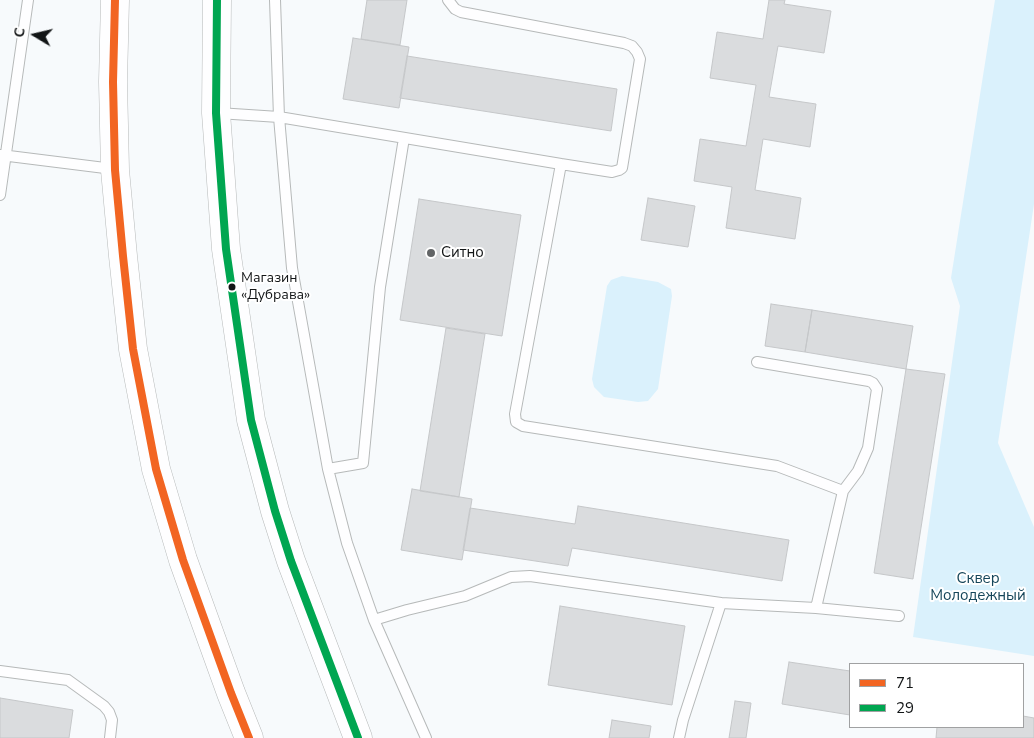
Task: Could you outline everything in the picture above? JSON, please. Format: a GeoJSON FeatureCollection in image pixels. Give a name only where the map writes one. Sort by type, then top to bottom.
{"type":"FeatureCollection","features":[{"type":"Feature","properties":{"kind":"main road"},"geometry":{"type":"LineString","coordinates":[[115,0],[113,82],[115,170],[122,256],[133,349],[156,469],[183,560],[249,738]]}},
{"type":"Feature","properties":{"kind":"main road"},"geometry":{"type":"LineString","coordinates":[[217,0],[216,112],[226,249],[251,420],[275,511],[291,561],[358,738]]}},
{"type":"Feature","properties":{"kind":"lane"},"geometry":{"type":"LineString","coordinates":[[0,195],[3,156],[28,0]]}},
{"type":"Feature","properties":{"kind":"lane"},"geometry":{"type":"LineString","coordinates":[[275,0],[279,118],[292,268],[328,469],[347,543],[374,620],[426,738]]}},
{"type":"Feature","properties":{"kind":"lane"},"geometry":{"type":"LineString","coordinates":[[216,112],[279,118],[612,172],[622,168],[640,67],[640,59],[632,46],[461,12],[455,9],[448,0]]}},
{"type":"Feature","properties":{"kind":"lane"},"geometry":{"type":"LineString","coordinates":[[328,469],[363,463],[380,287],[404,138]]}},
{"type":"Feature","properties":{"kind":"lane"},"geometry":{"type":"LineString","coordinates":[[3,156],[115,170]]}},
{"type":"Feature","properties":{"kind":"lane"},"geometry":{"type":"LineString","coordinates":[[561,164],[514,414],[516,422],[523,426],[777,466],[844,491]]}},
{"type":"Feature","properties":{"kind":"lane"},"geometry":{"type":"LineString","coordinates":[[758,362],[869,382],[876,386],[878,393],[868,448],[858,471],[844,491],[816,608]]}},
{"type":"Feature","properties":{"kind":"lane"},"geometry":{"type":"LineString","coordinates":[[374,620],[465,596],[511,577],[530,576],[721,603],[816,608],[898,616]]}},
{"type":"Feature","properties":{"kind":"lane"},"geometry":{"type":"LineString","coordinates":[[679,738],[683,720],[721,603]]}},
{"type":"Feature","properties":{"kind":"lane"},"geometry":{"type":"LineString","coordinates":[[0,671],[68,680],[104,706],[109,712],[112,720],[110,738]]}},
{"type":"Feature","properties":{"kind":"green space","name":"Сквер Молодежный"},"geometry":{"type":"Polygon","coordinates":[[[995,0],[1034,0],[1034,204],[998,443],[1034,527],[1034,656],[913,637],[960,306],[951,278],[995,0]]]}},
{"type":"Feature","properties":{"kind":"green space"},"geometry":{"type":"Polygon","coordinates":[[[622,276],[658,282],[671,289],[672,296],[658,389],[648,401],[638,402],[604,397],[594,387],[592,379],[607,286],[611,280],[622,276]]]}},
{"type":"Feature","properties":{"kind":"building"},"geometry":{"type":"Polygon","coordinates":[[[367,0],[407,0],[400,45],[361,39],[367,0]]]}},
{"type":"Feature","properties":{"kind":"building"},"geometry":{"type":"Polygon","coordinates":[[[769,0],[785,0],[784,4],[831,11],[824,53],[778,46],[769,97],[816,104],[810,147],[763,139],[755,190],[801,198],[795,239],[726,228],[732,187],[694,181],[700,139],[746,146],[756,85],[710,78],[717,32],[763,39],[769,0]]]}},
{"type":"Feature","properties":{"kind":"building"},"geometry":{"type":"Polygon","coordinates":[[[353,38],[409,47],[399,108],[343,99],[353,38]]]}},
{"type":"Feature","properties":{"kind":"building"},"geometry":{"type":"Polygon","coordinates":[[[407,56],[617,89],[611,131],[400,98],[407,56]]]}},
{"type":"Feature","properties":{"kind":"building"},"geometry":{"type":"Polygon","coordinates":[[[648,198],[695,206],[688,247],[641,240],[648,198]]]}},
{"type":"Feature","properties":{"kind":"building"},"geometry":{"type":"Polygon","coordinates":[[[419,199],[521,215],[502,336],[400,320],[419,199]]]}},
{"type":"Feature","properties":{"kind":"building"},"geometry":{"type":"Polygon","coordinates":[[[771,304],[812,310],[805,352],[765,346],[771,304]]]}},
{"type":"Feature","properties":{"kind":"building"},"geometry":{"type":"Polygon","coordinates":[[[812,310],[913,326],[906,369],[805,352],[812,310]]]}},
{"type":"Feature","properties":{"kind":"building"},"geometry":{"type":"Polygon","coordinates":[[[446,328],[485,334],[459,497],[420,491],[446,328]]]}},
{"type":"Feature","properties":{"kind":"building"},"geometry":{"type":"Polygon","coordinates":[[[906,369],[945,374],[913,579],[874,573],[906,369]]]}},
{"type":"Feature","properties":{"kind":"building"},"geometry":{"type":"Polygon","coordinates":[[[412,489],[472,499],[462,560],[401,550],[412,489]]]}},
{"type":"Feature","properties":{"kind":"building"},"geometry":{"type":"Polygon","coordinates":[[[578,506],[789,540],[782,581],[572,548],[568,566],[463,550],[470,508],[575,524],[578,506]]]}},
{"type":"Feature","properties":{"kind":"building"},"geometry":{"type":"Polygon","coordinates":[[[560,606],[685,626],[672,705],[548,685],[560,606]]]}},
{"type":"Feature","properties":{"kind":"building"},"geometry":{"type":"Polygon","coordinates":[[[789,662],[849,671],[849,715],[782,704],[789,662]]]}},
{"type":"Feature","properties":{"kind":"building"},"geometry":{"type":"Polygon","coordinates":[[[0,698],[73,710],[69,738],[0,738],[0,698]]]}},
{"type":"Feature","properties":{"kind":"building"},"geometry":{"type":"Polygon","coordinates":[[[735,701],[751,703],[746,738],[729,738],[735,701]]]}},
{"type":"Feature","properties":{"kind":"building"},"geometry":{"type":"Polygon","coordinates":[[[1024,716],[1034,718],[1034,738],[936,738],[937,728],[1024,728],[1024,716]]]}},
{"type":"Feature","properties":{"kind":"building"},"geometry":{"type":"Polygon","coordinates":[[[612,720],[651,726],[649,738],[609,738],[612,720]]]}},
{"type":"Feature","properties":{"kind":"transit line","name":"71"},"geometry":{"type":"LineString","coordinates":[[115,0],[113,82],[115,170],[133,349],[156,469],[183,560],[249,738]]}},
{"type":"Feature","properties":{"kind":"transit line","name":"29"},"geometry":{"type":"LineString","coordinates":[[217,0],[216,113],[226,249],[251,420],[275,511],[291,561],[358,738]]}},
{"type":"Feature","properties":{"kind":"place","name":"Ситно"},"geometry":{"type":"Point","coordinates":[431,253]}},
{"type":"Feature","properties":{"kind":"place","name":"Магазин «Дубрава»"},"geometry":{"type":"Point","coordinates":[232,287]}}]}
